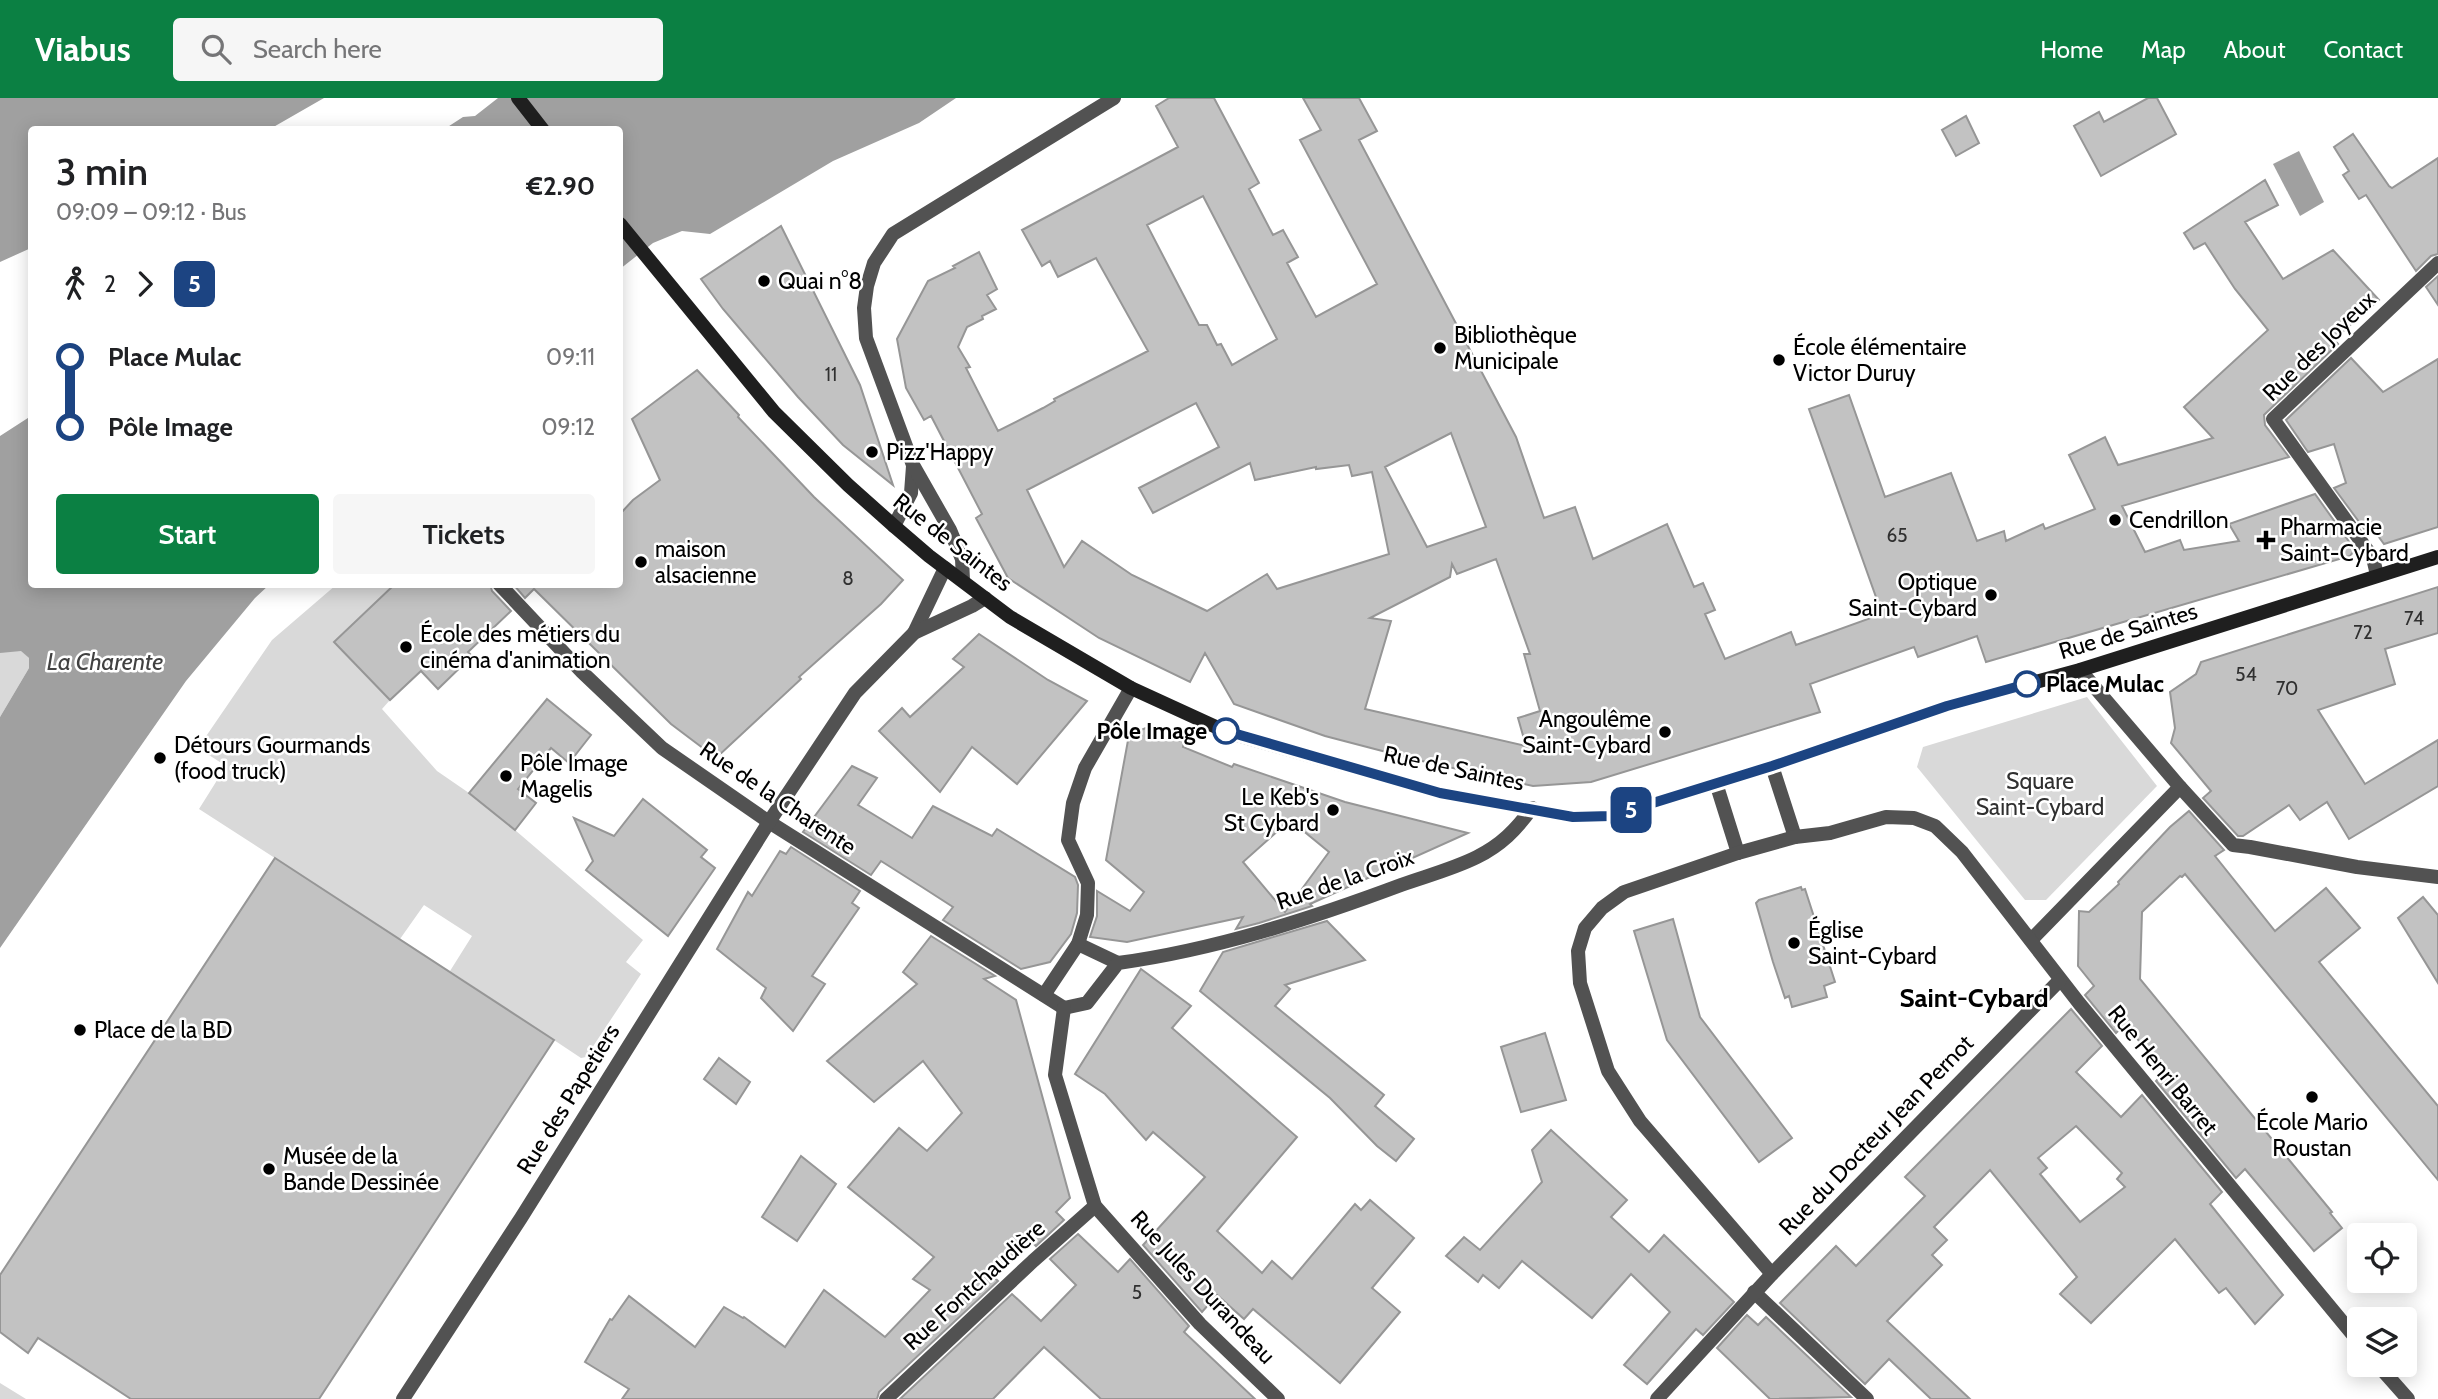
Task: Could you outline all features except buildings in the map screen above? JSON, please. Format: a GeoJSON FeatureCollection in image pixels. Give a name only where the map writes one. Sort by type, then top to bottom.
{"type":"FeatureCollection","features":[{"type":"Feature","properties":{"kind":"main road"},"geometry":{"type":"LineString","coordinates":[[518,98],[540,126]]}},
{"type":"Feature","properties":{"kind":"main road","name":"Rue de Saintes"},"geometry":{"type":"LineString","coordinates":[[623,228],[774,412],[894,526],[1010,617],[1131,688],[1227,732],[1440,793],[1573,817],[1611,816],[1772,766],[1947,706],[2080,670],[2438,557]]}},
{"type":"Feature","properties":{"kind":"street"},"geometry":{"type":"LineString","coordinates":[[963,580],[962,559],[950,530],[913,465],[866,338],[864,308],[874,262],[893,234],[1114,98]]}},
{"type":"Feature","properties":{"kind":"street","name":"Rue des Joyeux"},"geometry":{"type":"LineString","coordinates":[[2377,575],[2373,558],[2273,419],[2438,263]]}},
{"type":"Feature","properties":{"kind":"street"},"geometry":{"type":"LineString","coordinates":[[894,526],[911,493],[913,465]]}},
{"type":"Feature","properties":{"kind":"street"},"geometry":{"type":"LineString","coordinates":[[915,634],[945,568]]}},
{"type":"Feature","properties":{"kind":"street","name":"Rue de la Charente"},"geometry":{"type":"LineString","coordinates":[[503,588],[582,672],[662,748],[769,822],[1064,1007]]}},
{"type":"Feature","properties":{"kind":"street"},"geometry":{"type":"LineString","coordinates":[[915,634],[985,598]]}},
{"type":"Feature","properties":{"kind":"street","name":"Rue des Papetiers"},"geometry":{"type":"LineString","coordinates":[[403,1399],[521,1218],[769,822],[855,693],[915,634]]}},
{"type":"Feature","properties":{"kind":"street"},"geometry":{"type":"LineString","coordinates":[[2080,670],[2233,845],[2357,867],[2438,877]]}},
{"type":"Feature","properties":{"kind":"street"},"geometry":{"type":"LineString","coordinates":[[1044,995],[1078,944],[1087,915],[1088,883],[1068,840],[1073,803],[1085,768],[1131,688]]}},
{"type":"Feature","properties":{"kind":"street"},"geometry":{"type":"LineString","coordinates":[[1772,766],[1795,836],[1625,892],[1602,908],[1585,928],[1578,951],[1580,983],[1608,1070],[1640,1121],[1772,1274]]}},
{"type":"Feature","properties":{"kind":"street"},"geometry":{"type":"LineString","coordinates":[[1716,783],[1738,853]]}},
{"type":"Feature","properties":{"kind":"street"},"geometry":{"type":"LineString","coordinates":[[2031,940],[2180,787]]}},
{"type":"Feature","properties":{"kind":"street","name":"Rue de la Croix"},"geometry":{"type":"LineString","coordinates":[[1118,962],[1154,958],[1234,939],[1354,903],[1477,857],[1515,832],[1532,808]]}},
{"type":"Feature","properties":{"kind":"street","name":"Rue Henri Barret"},"geometry":{"type":"LineString","coordinates":[[1795,836],[1830,833],[1886,817],[1914,818],[1935,826],[1971,862],[2060,980],[2347,1327]]}},
{"type":"Feature","properties":{"kind":"street"},"geometry":{"type":"LineString","coordinates":[[1078,944],[1118,962],[1087,1003],[1064,1007],[1055,1075],[1096,1206]]}},
{"type":"Feature","properties":{"kind":"street","name":"Rue du Docteur Jean Pernot"},"geometry":{"type":"LineString","coordinates":[[1657,1399],[1754,1292],[2060,980]]}},
{"type":"Feature","properties":{"kind":"street","name":"Rue Fontchaudière"},"geometry":{"type":"LineString","coordinates":[[886,1399],[1013,1279],[1096,1206]]}},
{"type":"Feature","properties":{"kind":"street","name":"Rue Jules Durandeau"},"geometry":{"type":"LineString","coordinates":[[1096,1206],[1200,1324],[1278,1399]]}},
{"type":"Feature","properties":{"kind":"street"},"geometry":{"type":"LineString","coordinates":[[1754,1292],[1867,1399]]}},
{"type":"Feature","properties":{"kind":"street"},"geometry":{"type":"LineString","coordinates":[[2389,1377],[2408,1399]]}},
{"type":"Feature","properties":{"kind":"green space"},"geometry":{"type":"Polygon","coordinates":[[[333,588],[392,588],[335,642],[390,700],[382,709],[437,771],[515,830],[643,940],[626,962],[641,974],[586,1057],[581,1058],[450,971],[472,936],[424,905],[400,939],[199,809],[226,766],[198,748],[272,640],[333,588]]]}},
{"type":"Feature","properties":{"kind":"green space"},"geometry":{"type":"Polygon","coordinates":[[[22,651],[29,658],[29,668],[0,717],[0,653],[22,651]]]}},
{"type":"Feature","properties":{"kind":"green space","name":"Square Saint-Cybard"},"geometry":{"type":"Polygon","coordinates":[[[2087,697],[2157,786],[2046,900],[2025,900],[1917,767],[1923,747],[2087,697]]]}},
{"type":"Feature","properties":{"kind":"green space"},"geometry":{"type":"Polygon","coordinates":[[[0,1383],[26,1399],[0,1399],[0,1383]]]}},
{"type":"Feature","properties":{"kind":"water"},"geometry":{"type":"Polygon","coordinates":[[[0,98],[324,98],[275,126],[28,126],[28,249],[0,262],[0,98]]]}},
{"type":"Feature","properties":{"kind":"water"},"geometry":{"type":"Polygon","coordinates":[[[498,98],[956,98],[919,123],[833,161],[710,234],[682,231],[653,243],[623,267],[623,126],[449,126],[463,117],[475,116],[498,98]]]}},
{"type":"Feature","properties":{"kind":"water"},"geometry":{"type":"Polygon","coordinates":[[[2299,151],[2324,202],[2300,216],[2273,164],[2299,151]]]}},
{"type":"Feature","properties":{"kind":"water","name":"La Charente"},"geometry":{"type":"Polygon","coordinates":[[[28,418],[28,588],[266,588],[186,681],[0,948],[0,717],[29,668],[29,658],[21,651],[0,653],[0,436],[28,418]]]}},
{"type":"Feature","properties":{"kind":"bus line","name":"5"},"geometry":{"type":"LineString","coordinates":[[1226,731],[1440,793],[1573,817],[1611,816],[1772,766],[1947,706],[2027,684]]}},
{"type":"Feature","properties":{"kind":"place","name":"Quai n°8"},"geometry":{"type":"Point","coordinates":[764,281]}},
{"type":"Feature","properties":{"kind":"place","name":"Bibliothèque Municipale"},"geometry":{"type":"Point","coordinates":[1440,348]}},
{"type":"Feature","properties":{"kind":"place","name":"École élémentaire Victor Duruy"},"geometry":{"type":"Point","coordinates":[1779,360]}},
{"type":"Feature","properties":{"kind":"place","name":"Pizz'Happy"},"geometry":{"type":"Point","coordinates":[872,452]}},
{"type":"Feature","properties":{"kind":"place","name":"Cendrillon"},"geometry":{"type":"Point","coordinates":[2115,520]}},
{"type":"Feature","properties":{"kind":"place","name":"Pharmacie Saint-Cybard"},"geometry":{"type":"Point","coordinates":[2266,540]}},
{"type":"Feature","properties":{"kind":"place","name":"maison alsacienne"},"geometry":{"type":"Point","coordinates":[641,562]}},
{"type":"Feature","properties":{"kind":"place","name":"Optique Saint-Cybard"},"geometry":{"type":"Point","coordinates":[1991,595]}},
{"type":"Feature","properties":{"kind":"place","name":"École des métiers du cinéma d'animation"},"geometry":{"type":"Point","coordinates":[406,647]}},
{"type":"Feature","properties":{"kind":"place","name":"Place Mulac"},"geometry":{"type":"Point","coordinates":[2027,684]}},
{"type":"Feature","properties":{"kind":"place","name":"Pôle Image"},"geometry":{"type":"Point","coordinates":[1226,731]}},
{"type":"Feature","properties":{"kind":"place","name":"Angoulême Saint-Cybard"},"geometry":{"type":"Point","coordinates":[1665,732]}},
{"type":"Feature","properties":{"kind":"place","name":"Détours Gourmands (food truck)"},"geometry":{"type":"Point","coordinates":[160,758]}},
{"type":"Feature","properties":{"kind":"place","name":"Pôle Image Magelis"},"geometry":{"type":"Point","coordinates":[506,776]}},
{"type":"Feature","properties":{"kind":"place","name":"Le Keb's St Cybard"},"geometry":{"type":"Point","coordinates":[1333,810]}},
{"type":"Feature","properties":{"kind":"place","name":"Église Saint-Cybard"},"geometry":{"type":"Point","coordinates":[1794,943]}},
{"type":"Feature","properties":{"kind":"place","name":"Place de la BD"},"geometry":{"type":"Point","coordinates":[80,1030]}},
{"type":"Feature","properties":{"kind":"place","name":"École Mario Roustan"},"geometry":{"type":"Point","coordinates":[2312,1097]}},
{"type":"Feature","properties":{"kind":"place","name":"Musée de la Bande Dessinée"},"geometry":{"type":"Point","coordinates":[269,1169]}},
{"type":"Feature","properties":{"kind":"district","name":"Saint-Cybard"},"geometry":{"type":"Point","coordinates":[1974,998]}}]}
